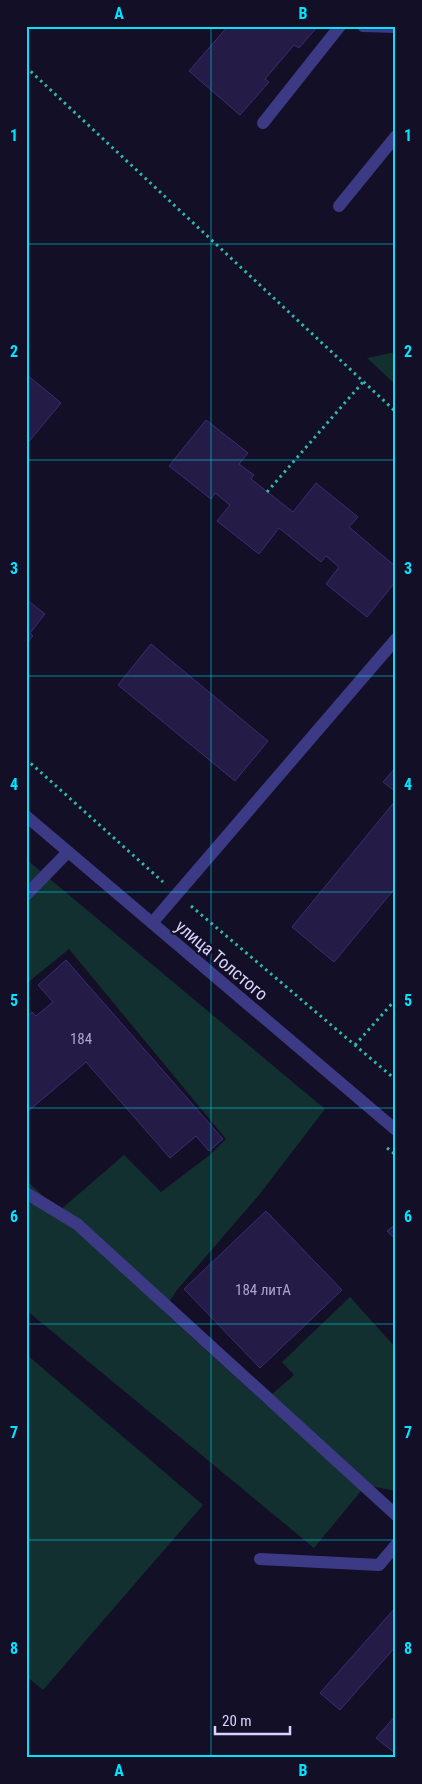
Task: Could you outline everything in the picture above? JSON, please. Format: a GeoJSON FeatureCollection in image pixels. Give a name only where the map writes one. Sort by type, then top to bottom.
{"type":"FeatureCollection","features":[{"type":"Feature","properties":{"kind":"street"},"geometry":{"type":"LineString","coordinates":[[263,124],[340,26]]}},
{"type":"Feature","properties":{"kind":"street"},"geometry":{"type":"LineString","coordinates":[[363,26],[396,27]]}},
{"type":"Feature","properties":{"kind":"street"},"geometry":{"type":"LineString","coordinates":[[339,206],[396,136]]}},
{"type":"Feature","properties":{"kind":"street"},"geometry":{"type":"LineString","coordinates":[[152,923],[396,639]]}},
{"type":"Feature","properties":{"kind":"street","name":"улица Толстого"},"geometry":{"type":"LineString","coordinates":[[26,816],[396,1130]]}},
{"type":"Feature","properties":{"kind":"street"},"geometry":{"type":"LineString","coordinates":[[26,895],[68,852]]}},
{"type":"Feature","properties":{"kind":"street"},"geometry":{"type":"LineString","coordinates":[[26,1193],[77,1224],[396,1515]]}},
{"type":"Feature","properties":{"kind":"street"},"geometry":{"type":"LineString","coordinates":[[260,1559],[379,1565],[396,1545]]}},
{"type":"Feature","properties":{"kind":"path"},"geometry":{"type":"LineString","coordinates":[[26,67],[396,412]]}},
{"type":"Feature","properties":{"kind":"path"},"geometry":{"type":"LineString","coordinates":[[267,492],[363,382]]}},
{"type":"Feature","properties":{"kind":"path"},"geometry":{"type":"LineString","coordinates":[[26,759],[177,894],[396,1080]]}},
{"type":"Feature","properties":{"kind":"path"},"geometry":{"type":"LineString","coordinates":[[355,1045],[396,999]]}},
{"type":"Feature","properties":{"kind":"green space"},"geometry":{"type":"Polygon","coordinates":[[[396,352],[396,385],[367,358],[396,352]]]}},
{"type":"Feature","properties":{"kind":"green space"},"geometry":{"type":"Polygon","coordinates":[[[26,859],[325,1109],[259,1195],[177,1290],[163,1311],[263,1402],[294,1375],[282,1362],[350,1297],[396,1348],[396,1491],[366,1485],[314,1548],[26,1310],[26,1180],[59,1211],[124,1155],[161,1192],[211,1154],[226,1139],[69,949],[26,984],[26,859]]]}},
{"type":"Feature","properties":{"kind":"green space"},"geometry":{"type":"Polygon","coordinates":[[[26,1354],[203,1505],[43,1690],[26,1676],[26,1354]]]}},
{"type":"Feature","properties":{"kind":"building"},"geometry":{"type":"Polygon","coordinates":[[[228,26],[318,26],[299,48],[294,45],[265,79],[269,82],[240,115],[189,71],[228,26]]]}},
{"type":"Feature","properties":{"kind":"building"},"geometry":{"type":"Polygon","coordinates":[[[26,374],[61,403],[26,445],[26,374]]]}},
{"type":"Feature","properties":{"kind":"building"},"geometry":{"type":"Polygon","coordinates":[[[206,420],[248,453],[239,464],[254,475],[251,479],[293,512],[316,483],[358,517],[349,527],[396,567],[396,581],[367,617],[326,584],[339,567],[326,556],[321,562],[279,528],[259,554],[217,521],[230,505],[215,493],[211,499],[169,466],[206,420]]]}},
{"type":"Feature","properties":{"kind":"building"},"geometry":{"type":"Polygon","coordinates":[[[26,599],[45,614],[30,633],[33,636],[26,644],[26,599]]]}},
{"type":"Feature","properties":{"kind":"building"},"geometry":{"type":"Polygon","coordinates":[[[151,644],[268,741],[235,781],[118,685],[151,644]]]}},
{"type":"Feature","properties":{"kind":"building"},"geometry":{"type":"Polygon","coordinates":[[[396,767],[396,792],[383,782],[396,767]]]}},
{"type":"Feature","properties":{"kind":"building"},"geometry":{"type":"Polygon","coordinates":[[[396,800],[396,887],[334,962],[292,927],[396,800]]]}},
{"type":"Feature","properties":{"kind":"building"},"geometry":{"type":"Polygon","coordinates":[[[66,960],[223,1139],[209,1151],[196,1136],[170,1158],[86,1062],[26,1113],[26,1017],[32,1012],[36,1016],[53,1002],[38,985],[66,960]]]}},
{"type":"Feature","properties":{"kind":"building"},"geometry":{"type":"Polygon","coordinates":[[[266,1211],[342,1290],[260,1368],[184,1289],[266,1211]]]}},
{"type":"Feature","properties":{"kind":"building"},"geometry":{"type":"Polygon","coordinates":[[[396,1224],[396,1240],[387,1231],[396,1224]]]}},
{"type":"Feature","properties":{"kind":"building"},"geometry":{"type":"Polygon","coordinates":[[[396,1607],[396,1646],[340,1710],[320,1693],[396,1607]]]}},
{"type":"Feature","properties":{"kind":"building"},"geometry":{"type":"Polygon","coordinates":[[[396,1715],[396,1754],[376,1738],[396,1715]]]}}]}
